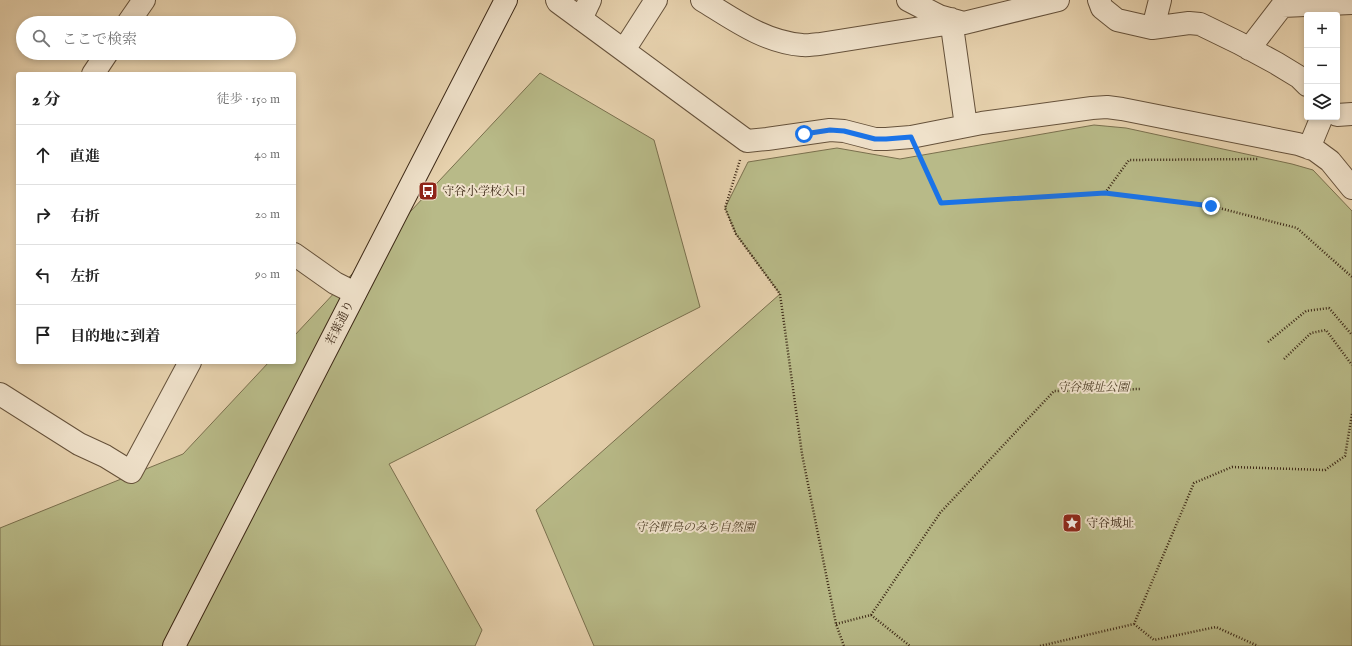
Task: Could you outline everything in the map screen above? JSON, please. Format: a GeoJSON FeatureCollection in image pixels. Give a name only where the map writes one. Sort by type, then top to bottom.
{"type":"FeatureCollection","features":[{"type":"Feature","properties":{"kind":"street"},"geometry":{"type":"LineString","coordinates":[[133,16],[144,0]]}},
{"type":"Feature","properties":{"kind":"street","name":"若葉通り"},"geometry":{"type":"LineString","coordinates":[[174,646],[506,0]]}},
{"type":"Feature","properties":{"kind":"street"},"geometry":{"type":"LineString","coordinates":[[557,0],[558,2],[586,10],[624,50],[747,141],[767,140],[830,130],[844,131],[875,139],[911,137],[966,126],[1092,108],[1122,109],[1298,144],[1315,150],[1330,161],[1352,188]]}},
{"type":"Feature","properties":{"kind":"street"},"geometry":{"type":"LineString","coordinates":[[624,50],[656,0]]}},
{"type":"Feature","properties":{"kind":"street"},"geometry":{"type":"LineString","coordinates":[[702,0],[749,29],[775,40],[803,45],[820,44],[952,21]]}},
{"type":"Feature","properties":{"kind":"street"},"geometry":{"type":"LineString","coordinates":[[908,0],[939,16],[952,21],[964,23],[1058,0]]}},
{"type":"Feature","properties":{"kind":"street"},"geometry":{"type":"LineString","coordinates":[[1099,0],[1102,8],[1117,20],[1153,28],[1189,23],[1200,24],[1299,77],[1306,84]]}},
{"type":"Feature","properties":{"kind":"street"},"geometry":{"type":"LineString","coordinates":[[1153,28],[1160,0]]}},
{"type":"Feature","properties":{"kind":"street"},"geometry":{"type":"LineString","coordinates":[[1249,49],[1282,6],[1352,3]]}},
{"type":"Feature","properties":{"kind":"street"},"geometry":{"type":"LineString","coordinates":[[952,21],[966,126]]}},
{"type":"Feature","properties":{"kind":"street"},"geometry":{"type":"LineString","coordinates":[[94,72],[102,60]]}},
{"type":"Feature","properties":{"kind":"street"},"geometry":{"type":"LineString","coordinates":[[1340,115],[1352,114]]}},
{"type":"Feature","properties":{"kind":"street"},"geometry":{"type":"LineString","coordinates":[[1309,148],[1321,120]]}},
{"type":"Feature","properties":{"kind":"street"},"geometry":{"type":"LineString","coordinates":[[296,255],[335,283],[355,294]]}},
{"type":"Feature","properties":{"kind":"street"},"geometry":{"type":"LineString","coordinates":[[0,394],[79,444],[105,456],[130,472],[189,364]]}},
{"type":"Feature","properties":{"kind":"path"},"geometry":{"type":"LineString","coordinates":[[911,137],[941,203],[1105,193],[1211,206],[1297,228],[1352,277]]}},
{"type":"Feature","properties":{"kind":"path"},"geometry":{"type":"LineString","coordinates":[[747,141],[725,208],[736,234],[780,294],[802,454],[836,624],[844,646]]}},
{"type":"Feature","properties":{"kind":"path"},"geometry":{"type":"LineString","coordinates":[[1105,193],[1129,160],[1250,160],[1265,158]]}},
{"type":"Feature","properties":{"kind":"path"},"geometry":{"type":"LineString","coordinates":[[1268,342],[1306,311],[1329,308],[1352,335]]}},
{"type":"Feature","properties":{"kind":"path"},"geometry":{"type":"LineString","coordinates":[[1284,359],[1311,333],[1326,330],[1352,365]]}},
{"type":"Feature","properties":{"kind":"path"},"geometry":{"type":"LineString","coordinates":[[836,624],[871,615],[940,513],[1054,391],[1141,390]]}},
{"type":"Feature","properties":{"kind":"path"},"geometry":{"type":"LineString","coordinates":[[1134,624],[1194,483],[1232,467],[1325,470],[1345,456],[1352,414]]}},
{"type":"Feature","properties":{"kind":"path"},"geometry":{"type":"LineString","coordinates":[[871,615],[910,646]]}},
{"type":"Feature","properties":{"kind":"path"},"geometry":{"type":"LineString","coordinates":[[1040,646],[1134,624]]}},
{"type":"Feature","properties":{"kind":"path"},"geometry":{"type":"LineString","coordinates":[[1134,624],[1154,640],[1216,627],[1258,646]]}},
{"type":"Feature","properties":{"kind":"green space"},"geometry":{"type":"Polygon","coordinates":[[[540,73],[654,140],[700,307],[389,464],[482,630],[475,646],[0,646],[0,528],[183,454],[267,364],[296,364],[296,334],[540,73]]]}},
{"type":"Feature","properties":{"kind":"green space","name":"守谷城址公園"},"geometry":{"type":"Polygon","coordinates":[[[1094,125],[1126,128],[1292,164],[1313,170],[1352,211],[1352,646],[594,646],[536,510],[780,294],[736,234],[725,208],[748,162],[837,148],[900,159],[1094,125]]]}},
{"type":"Feature","properties":{"kind":"place","name":"守谷小学校入口"},"geometry":{"type":"Point","coordinates":[428,191]}},
{"type":"Feature","properties":{"kind":"place","name":"守谷城址"},"geometry":{"type":"Point","coordinates":[1072,523]}},
{"type":"Feature","properties":{"kind":"route"},"geometry":{"type":"LineString","coordinates":[[804,134],[830,130],[844,131],[875,139],[911,137],[941,203],[1105,193],[1211,206]]}},
{"type":"Feature","properties":{"kind":"park label","name":"守谷野鳥のみち自然園"},"geometry":{"type":"Point","coordinates":[695,527]}}]}
